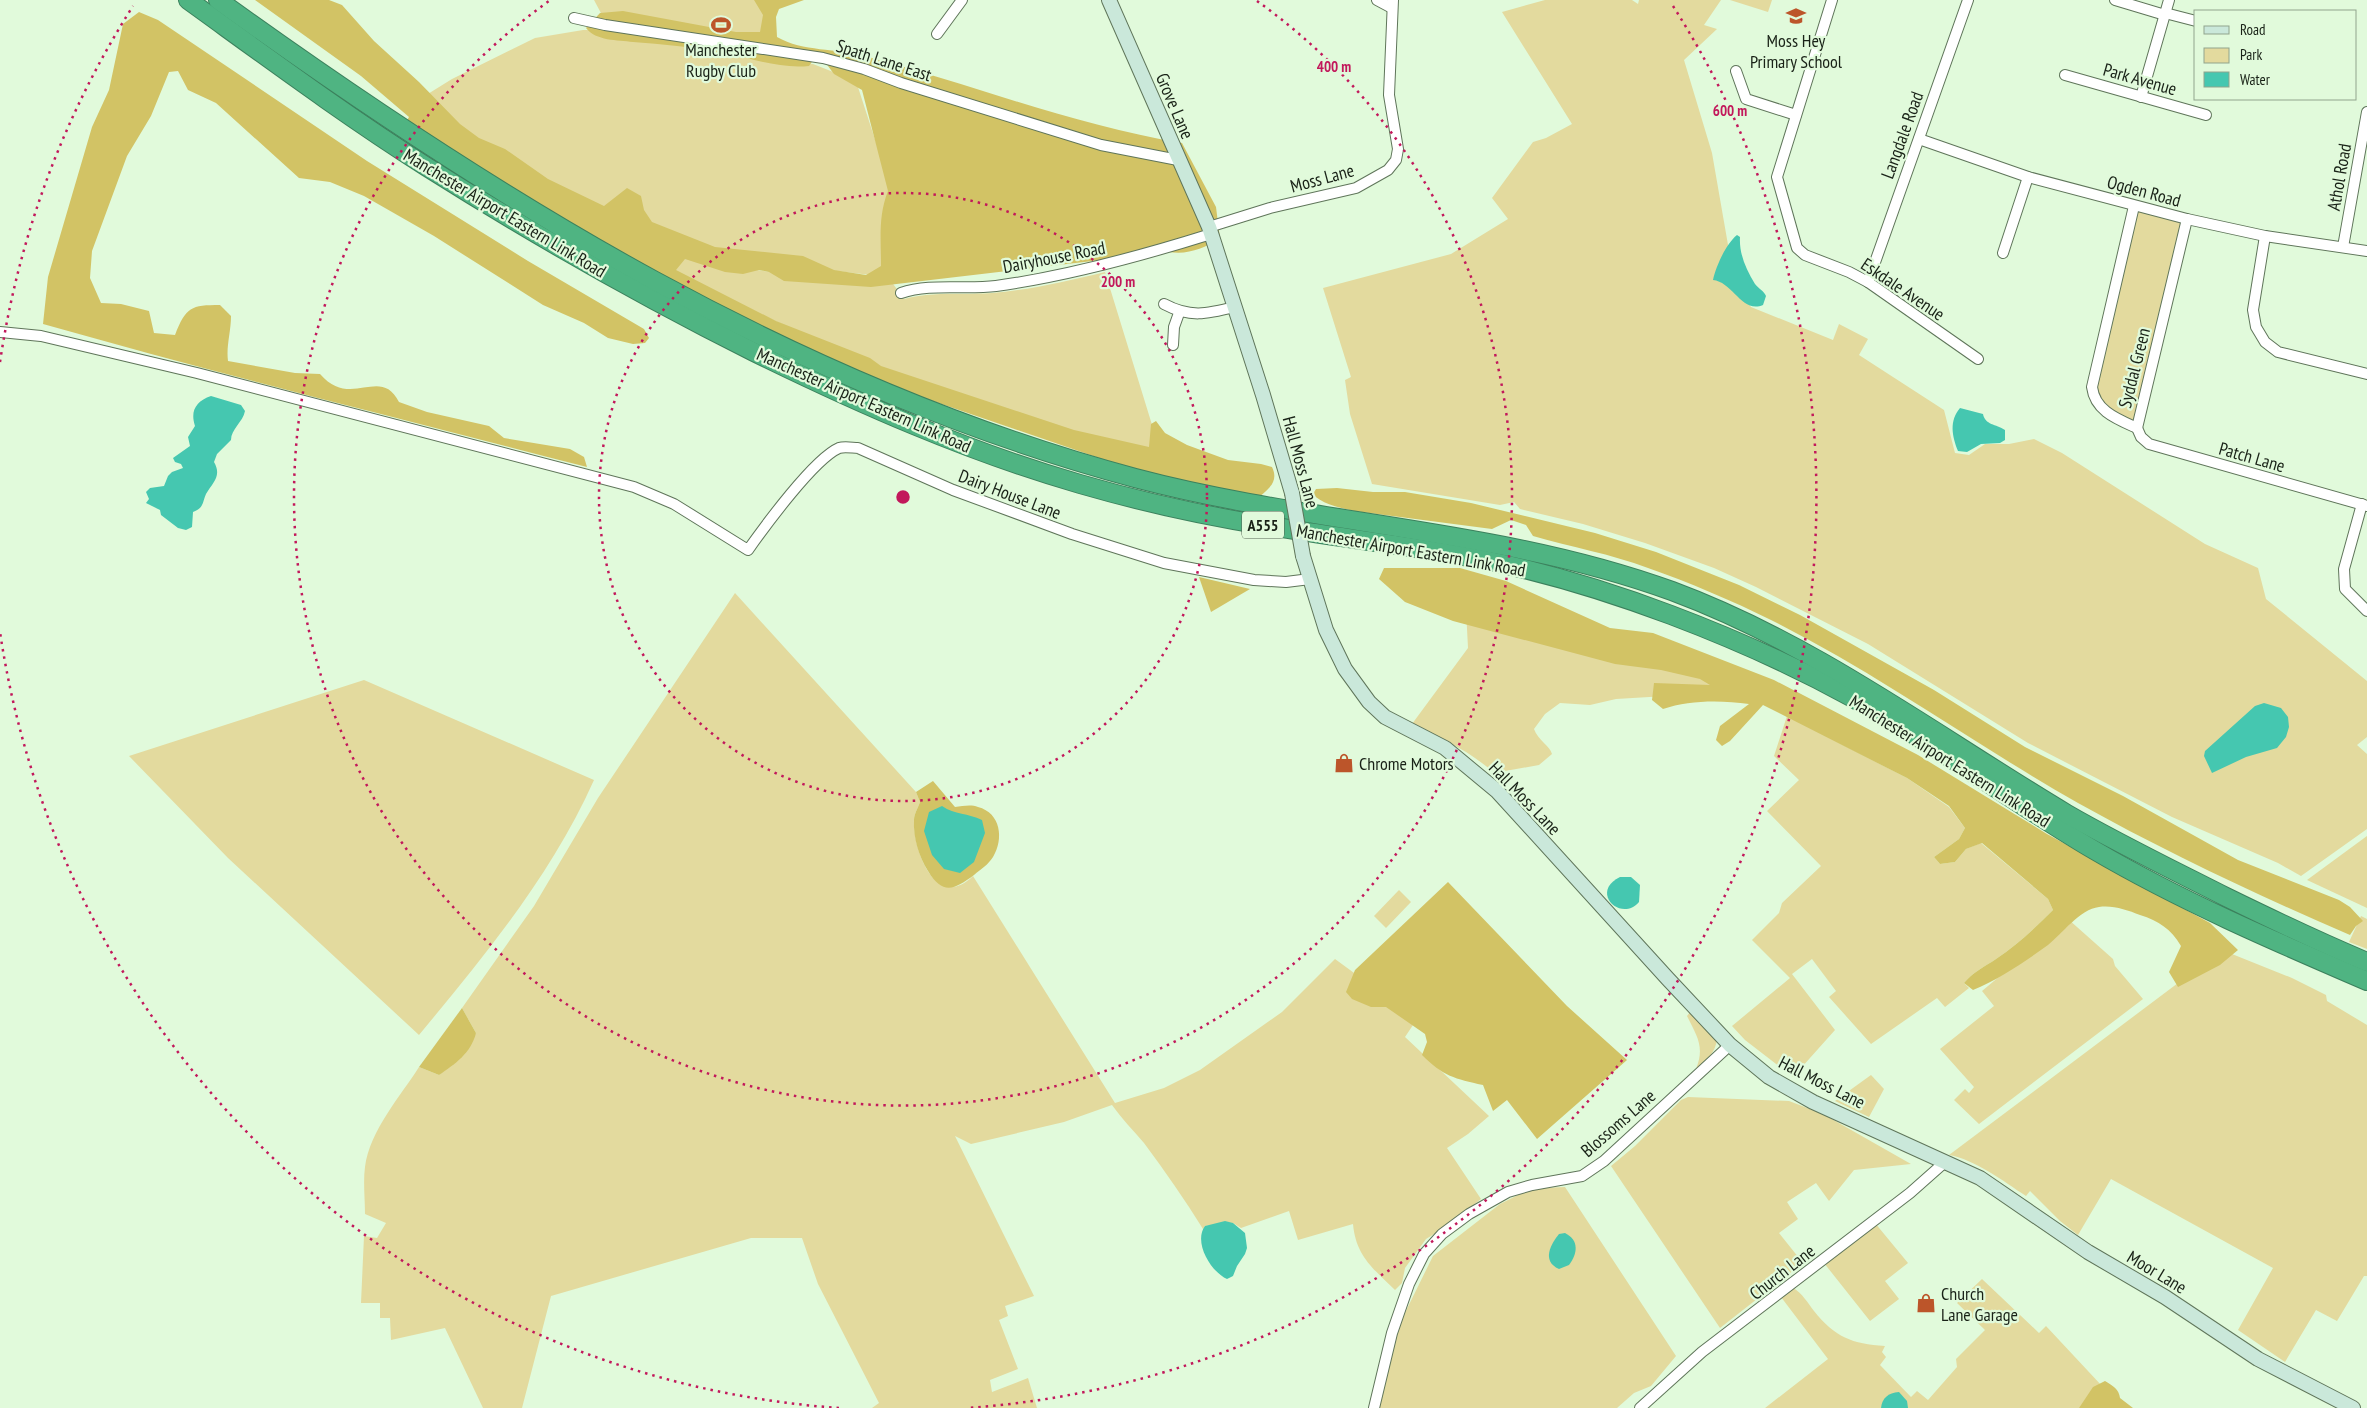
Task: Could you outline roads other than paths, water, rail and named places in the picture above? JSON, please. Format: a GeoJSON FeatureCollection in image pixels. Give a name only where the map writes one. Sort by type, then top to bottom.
{"type":"FeatureCollection","features":[{"type":"Feature","properties":{"kind":"highway","name":"Manchester Airport Eastern Link Road"},"geometry":{"type":"LineString","coordinates":[[188,0],[369,128],[533,232],[619,281],[728,339],[862,404],[935,435],[990,455],[1050,475],[1134,499],[1227,519],[1486,560],[1587,586],[1696,624],[1785,664],[1907,730],[2024,808],[2118,864],[2234,923],[2367,981]]}},
{"type":"Feature","properties":{"kind":"highway","name":"Manchester Airport Eastern Link Road"},"geometry":{"type":"LineString","coordinates":[[218,0],[396,124],[544,217],[689,299],[847,376],[944,417],[1040,450],[1138,478],[1228,499],[1447,535],[1557,556],[1672,591],[1750,625],[1855,681],[2071,816],[2128,847],[2264,916],[2367,962]]}},
{"type":"Feature","properties":{"kind":"street"},"geometry":{"type":"LineString","coordinates":[[937,34],[962,0]]}},
{"type":"Feature","properties":{"kind":"street","name":"Grove Lane"},"geometry":{"type":"LineString","coordinates":[[1109,0],[1210,230]]}},
{"type":"Feature","properties":{"kind":"street"},"geometry":{"type":"LineString","coordinates":[[1377,0],[1393,4]]}},
{"type":"Feature","properties":{"kind":"street","name":"Eskdale Avenue"},"geometry":{"type":"LineString","coordinates":[[1832,0],[1777,177],[1797,248],[1804,256],[1849,272],[1868,282],[1978,359]]}},
{"type":"Feature","properties":{"kind":"street","name":"Langdale Road"},"geometry":{"type":"LineString","coordinates":[[1868,282],[1968,0]]}},
{"type":"Feature","properties":{"kind":"street"},"geometry":{"type":"LineString","coordinates":[[2115,0],[2194,21]]}},
{"type":"Feature","properties":{"kind":"street"},"geometry":{"type":"LineString","coordinates":[[2141,97],[2169,0]]}},
{"type":"Feature","properties":{"kind":"street","name":"Moss Lane"},"geometry":{"type":"LineString","coordinates":[[1210,230],[1270,208],[1356,188],[1388,170],[1396,160],[1398,149],[1389,95],[1393,4]]}},
{"type":"Feature","properties":{"kind":"street","name":"Spath Lane East"},"geometry":{"type":"LineString","coordinates":[[574,18],[604,26],[823,58],[864,69],[901,83],[1101,145],[1178,160]]}},
{"type":"Feature","properties":{"kind":"street"},"geometry":{"type":"LineString","coordinates":[[1736,71],[1746,99],[1796,115]]}},
{"type":"Feature","properties":{"kind":"street","name":"Park Avenue"},"geometry":{"type":"LineString","coordinates":[[2065,75],[2206,115]]}},
{"type":"Feature","properties":{"kind":"street","name":"Athol Road"},"geometry":{"type":"LineString","coordinates":[[2343,247],[2367,112]]}},
{"type":"Feature","properties":{"kind":"street","name":"Ogden Road"},"geometry":{"type":"LineString","coordinates":[[1919,139],[2028,177],[2187,220],[2265,236],[2367,250]]}},
{"type":"Feature","properties":{"kind":"street"},"geometry":{"type":"LineString","coordinates":[[2003,253],[2028,177]]}},
{"type":"Feature","properties":{"kind":"street","name":"Syddal Green"},"geometry":{"type":"LineString","coordinates":[[2134,206],[2092,387],[2094,397],[2099,406],[2118,420],[2137,428],[2187,220]]}},
{"type":"Feature","properties":{"kind":"street","name":"Dairyhouse Road"},"geometry":{"type":"LineString","coordinates":[[901,293],[914,288],[985,287],[1041,279],[1103,265],[1210,230]]}},
{"type":"Feature","properties":{"kind":"street","name":"Hall Moss Lane"},"geometry":{"type":"LineString","coordinates":[[1210,230],[1292,493],[1303,556],[1326,630],[1338,656],[1355,685],[1385,717],[1445,748],[1497,791],[1730,1045],[1769,1077],[1806,1098],[1945,1162]]}},
{"type":"Feature","properties":{"kind":"street"},"geometry":{"type":"LineString","coordinates":[[2265,236],[2254,310],[2256,327],[2265,342],[2278,352],[2367,374]]}},
{"type":"Feature","properties":{"kind":"street"},"geometry":{"type":"LineString","coordinates":[[1164,304],[1179,313],[1206,314],[1234,308]]}},
{"type":"Feature","properties":{"kind":"street"},"geometry":{"type":"LineString","coordinates":[[1173,345],[1174,327],[1179,313]]}},
{"type":"Feature","properties":{"kind":"street","name":"Dairy House Lane"},"geometry":{"type":"LineString","coordinates":[[0,332],[41,336],[188,371],[634,487],[674,504],[748,550],[775,514],[823,458],[841,447],[858,448],[953,490],[1072,534],[1164,563],[1254,580],[1286,582],[1310,579]]}},
{"type":"Feature","properties":{"kind":"street","name":"Patch Lane"},"geometry":{"type":"LineString","coordinates":[[2137,428],[2141,436],[2149,444],[2365,505]]}},
{"type":"Feature","properties":{"kind":"street"},"geometry":{"type":"LineString","coordinates":[[2365,505],[2344,569],[2345,588],[2367,611]]}},
{"type":"Feature","properties":{"kind":"street","name":"Blossoms Lane"},"geometry":{"type":"LineString","coordinates":[[1374,1408],[1392,1333],[1409,1284],[1424,1254],[1442,1234],[1468,1214],[1508,1192],[1532,1185],[1582,1176],[1604,1161],[1730,1045]]}},
{"type":"Feature","properties":{"kind":"street","name":"Church Lane"},"geometry":{"type":"LineString","coordinates":[[1640,1408],[1702,1352],[1910,1193],[1945,1162]]}},
{"type":"Feature","properties":{"kind":"street","name":"Moor Lane"},"geometry":{"type":"LineString","coordinates":[[1945,1162],[1980,1178],[2096,1257],[2165,1297],[2258,1359],[2353,1408]]}},
{"type":"Feature","properties":{"kind":"water"},"geometry":{"type":"Polygon","coordinates":[[[1737,235],[1740,237],[1742,255],[1749,273],[1755,284],[1766,296],[1763,305],[1756,307],[1743,302],[1726,286],[1713,280],[1722,256],[1737,235]]]}},
{"type":"Feature","properties":{"kind":"water"},"geometry":{"type":"Polygon","coordinates":[[[211,396],[241,405],[245,411],[233,432],[231,440],[217,454],[214,462],[217,471],[216,479],[206,494],[201,507],[193,512],[192,527],[186,530],[178,528],[161,515],[160,510],[146,503],[149,499],[146,492],[150,488],[164,486],[172,472],[183,468],[173,458],[190,446],[188,437],[195,426],[194,411],[201,401],[211,396]]]}},
{"type":"Feature","properties":{"kind":"water"},"geometry":{"type":"Polygon","coordinates":[[[1960,408],[1983,414],[1988,422],[2005,430],[2005,440],[2000,443],[1981,444],[1967,452],[1958,451],[1954,440],[1953,423],[1960,408]]]}},
{"type":"Feature","properties":{"kind":"water"},"geometry":{"type":"Polygon","coordinates":[[[2264,703],[2281,708],[2288,717],[2289,727],[2286,737],[2277,748],[2246,757],[2212,773],[2204,756],[2205,751],[2255,706],[2264,703]]]}},
{"type":"Feature","properties":{"kind":"water"},"geometry":{"type":"Polygon","coordinates":[[[942,806],[982,820],[985,833],[974,862],[960,873],[944,869],[932,855],[924,831],[929,812],[942,806]]]}},
{"type":"Feature","properties":{"kind":"water"},"geometry":{"type":"Polygon","coordinates":[[[1620,877],[1631,877],[1640,885],[1639,902],[1632,908],[1624,909],[1617,907],[1611,903],[1608,897],[1607,890],[1611,883],[1620,877]]]}},
{"type":"Feature","properties":{"kind":"water"},"geometry":{"type":"Polygon","coordinates":[[[1225,1221],[1233,1223],[1245,1233],[1247,1248],[1233,1276],[1227,1279],[1215,1270],[1205,1256],[1201,1240],[1205,1226],[1225,1221]]]}},
{"type":"Feature","properties":{"kind":"water"},"geometry":{"type":"Polygon","coordinates":[[[1565,1233],[1573,1239],[1576,1247],[1569,1265],[1559,1269],[1550,1262],[1549,1252],[1559,1234],[1565,1233]]]}},
{"type":"Feature","properties":{"kind":"water"},"geometry":{"type":"Polygon","coordinates":[[[1899,1392],[1907,1401],[1908,1408],[1881,1408],[1886,1397],[1899,1392]]]}},
{"type":"Feature","properties":{"kind":"place","name":"Moss Hey Primary School"},"geometry":{"type":"Point","coordinates":[1796,16]}},
{"type":"Feature","properties":{"kind":"place","name":"Manchester Rugby Club"},"geometry":{"type":"Point","coordinates":[721,25]}},
{"type":"Feature","properties":{"kind":"place","name":"Chrome Motors"},"geometry":{"type":"Point","coordinates":[1344,763]}},
{"type":"Feature","properties":{"kind":"place","name":"Church Lane Garage"},"geometry":{"type":"Point","coordinates":[1926,1303]}}]}
